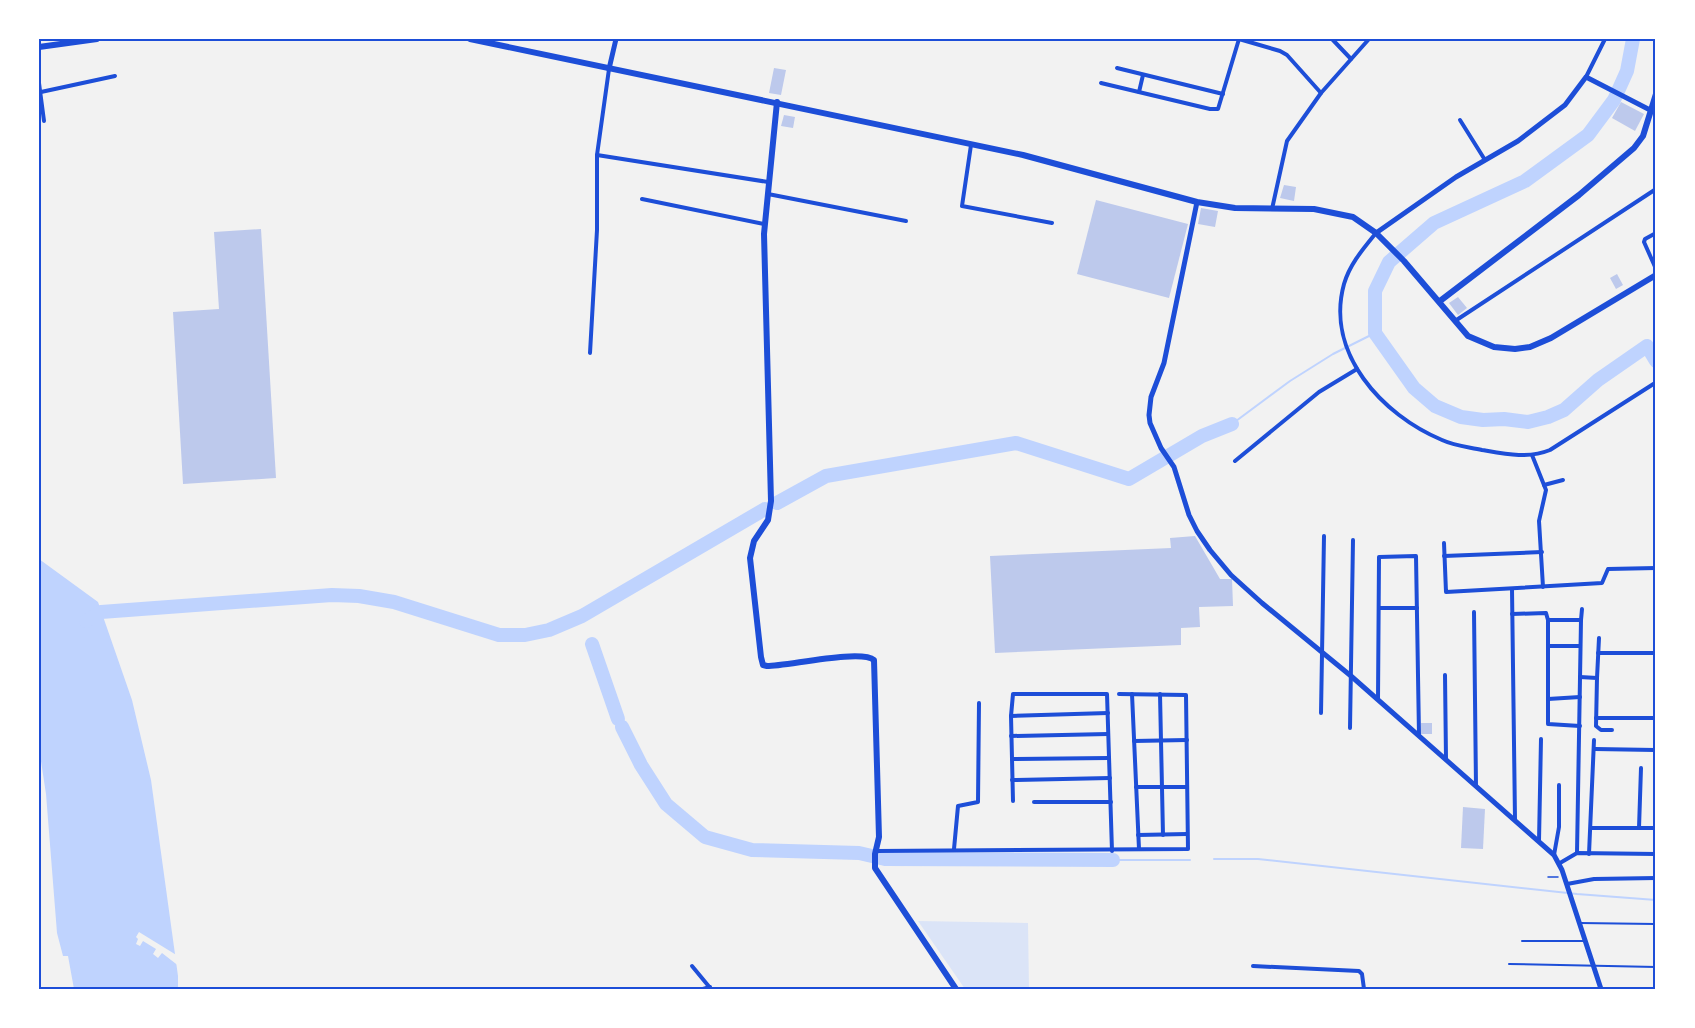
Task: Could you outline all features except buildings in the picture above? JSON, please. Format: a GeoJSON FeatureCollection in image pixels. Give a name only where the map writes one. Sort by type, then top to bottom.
{"type":"FeatureCollection","features":[{"type":"Feature","properties":{"kind":"main road"},"geometry":{"type":"LineString","coordinates":[[39,47],[97,39]]}},
{"type":"Feature","properties":{"kind":"main road"},"geometry":{"type":"LineString","coordinates":[[470,39],[1023,155],[1197,202],[1235,208],[1314,209],[1333,211],[1353,217],[1376,233],[1404,261],[1468,336],[1494,347],[1515,349],[1530,347],[1551,338],[1656,274]]}},
{"type":"Feature","properties":{"kind":"main road"},"geometry":{"type":"LineString","coordinates":[[1440,301],[1579,195],[1634,148],[1643,136],[1654,113],[1656,94]]}},
{"type":"Feature","properties":{"kind":"main road"},"geometry":{"type":"LineString","coordinates":[[777,102],[764,225],[763,272],[771,501],[768,520],[754,541],[750,558],[761,657],[763,665],[767,666],[843,657],[868,656],[874,660],[879,837],[875,868],[956,989]]}},
{"type":"Feature","properties":{"kind":"street"},"geometry":{"type":"LineString","coordinates":[[590,353],[597,230],[597,155],[609,69],[616,39]]}},
{"type":"Feature","properties":{"kind":"street"},"geometry":{"type":"LineString","coordinates":[[1101,83],[1215,110],[1220,107],[1239,39],[1287,55],[1321,93]]}},
{"type":"Feature","properties":{"kind":"street"},"geometry":{"type":"LineString","coordinates":[[1332,39],[1351,59]]}},
{"type":"Feature","properties":{"kind":"street"},"geometry":{"type":"LineString","coordinates":[[1272,210],[1287,141],[1321,93],[1369,39]]}},
{"type":"Feature","properties":{"kind":"street"},"geometry":{"type":"LineString","coordinates":[[1605,39],[1586,77],[1565,105],[1518,141],[1449,182],[1376,233],[1355,259],[1344,284],[1340,318],[1348,351],[1357,369],[1380,400],[1402,419],[1442,441],[1479,449],[1533,455],[1550,450],[1654,382]]}},
{"type":"Feature","properties":{"kind":"street"},"geometry":{"type":"LineString","coordinates":[[1117,68],[1223,94]]}},
{"type":"Feature","properties":{"kind":"street"},"geometry":{"type":"LineString","coordinates":[[1138,92],[1143,75]]}},
{"type":"Feature","properties":{"kind":"street"},"geometry":{"type":"LineString","coordinates":[[41,92],[115,76]]}},
{"type":"Feature","properties":{"kind":"street"},"geometry":{"type":"LineString","coordinates":[[1586,77],[1654,113]]}},
{"type":"Feature","properties":{"kind":"street"},"geometry":{"type":"LineString","coordinates":[[39,83],[44,121]]}},
{"type":"Feature","properties":{"kind":"street"},"geometry":{"type":"LineString","coordinates":[[1460,120],[1485,160]]}},
{"type":"Feature","properties":{"kind":"street"},"geometry":{"type":"LineString","coordinates":[[972,144],[962,206],[1052,223]]}},
{"type":"Feature","properties":{"kind":"street"},"geometry":{"type":"LineString","coordinates":[[597,155],[768,182]]}},
{"type":"Feature","properties":{"kind":"street"},"geometry":{"type":"LineString","coordinates":[[1455,321],[1656,189]]}},
{"type":"Feature","properties":{"kind":"street"},"geometry":{"type":"LineString","coordinates":[[767,194],[906,221]]}},
{"type":"Feature","properties":{"kind":"street"},"geometry":{"type":"LineString","coordinates":[[642,199],[764,225]]}},
{"type":"Feature","properties":{"kind":"street"},"geometry":{"type":"LineString","coordinates":[[1197,202],[1164,363],[1150,404],[1150,423],[1171,462],[1189,515],[1210,550],[1231,575],[1378,699],[1554,855],[1560,863],[1601,989]]}},
{"type":"Feature","properties":{"kind":"street"},"geometry":{"type":"LineString","coordinates":[[1656,233],[1645,238],[1644,242],[1656,269]]}},
{"type":"Feature","properties":{"kind":"street"},"geometry":{"type":"LineString","coordinates":[[1235,461],[1318,392],[1357,369]]}},
{"type":"Feature","properties":{"kind":"street"},"geometry":{"type":"LineString","coordinates":[[1533,455],[1546,490],[1539,521],[1543,587]]}},
{"type":"Feature","properties":{"kind":"street"},"geometry":{"type":"LineString","coordinates":[[1544,484],[1563,480]]}},
{"type":"Feature","properties":{"kind":"street"},"geometry":{"type":"LineString","coordinates":[[1321,713],[1324,654],[1324,536]]}},
{"type":"Feature","properties":{"kind":"street"},"geometry":{"type":"LineString","coordinates":[[1350,728],[1353,540]]}},
{"type":"Feature","properties":{"kind":"street"},"geometry":{"type":"LineString","coordinates":[[1444,543],[1446,592],[1602,583],[1608,569],[1656,568]]}},
{"type":"Feature","properties":{"kind":"street"},"geometry":{"type":"LineString","coordinates":[[1444,556],[1542,552]]}},
{"type":"Feature","properties":{"kind":"street"},"geometry":{"type":"LineString","coordinates":[[1378,699],[1379,556],[1416,556],[1419,735]]}},
{"type":"Feature","properties":{"kind":"street"},"geometry":{"type":"LineString","coordinates":[[1512,589],[1515,820]]}},
{"type":"Feature","properties":{"kind":"street"},"geometry":{"type":"LineString","coordinates":[[1379,608],[1417,608]]}},
{"type":"Feature","properties":{"kind":"street"},"geometry":{"type":"LineString","coordinates":[[1577,853],[1582,609]]}},
{"type":"Feature","properties":{"kind":"street"},"geometry":{"type":"LineString","coordinates":[[1474,612],[1476,786]]}},
{"type":"Feature","properties":{"kind":"street"},"geometry":{"type":"LineString","coordinates":[[1512,614],[1546,613],[1548,620],[1549,725],[1580,726]]}},
{"type":"Feature","properties":{"kind":"street"},"geometry":{"type":"LineString","coordinates":[[1548,620],[1581,620]]}},
{"type":"Feature","properties":{"kind":"street"},"geometry":{"type":"LineString","coordinates":[[1599,638],[1596,718],[1598,728],[1612,730]]}},
{"type":"Feature","properties":{"kind":"street"},"geometry":{"type":"LineString","coordinates":[[1548,646],[1580,646]]}},
{"type":"Feature","properties":{"kind":"street"},"geometry":{"type":"LineString","coordinates":[[1598,653],[1654,653]]}},
{"type":"Feature","properties":{"kind":"street"},"geometry":{"type":"LineString","coordinates":[[1445,675],[1446,759]]}},
{"type":"Feature","properties":{"kind":"street"},"geometry":{"type":"LineString","coordinates":[[1580,677],[1597,678]]}},
{"type":"Feature","properties":{"kind":"street"},"geometry":{"type":"LineString","coordinates":[[1012,801],[1012,696],[1015,693],[1107,694],[1112,850]]}},
{"type":"Feature","properties":{"kind":"street"},"geometry":{"type":"LineString","coordinates":[[875,855],[954,849],[1188,849],[1185,694],[1119,694]]}},
{"type":"Feature","properties":{"kind":"street"},"geometry":{"type":"LineString","coordinates":[[1132,694],[1139,849]]}},
{"type":"Feature","properties":{"kind":"street"},"geometry":{"type":"LineString","coordinates":[[1160,694],[1163,835]]}},
{"type":"Feature","properties":{"kind":"street"},"geometry":{"type":"LineString","coordinates":[[1548,699],[1580,697]]}},
{"type":"Feature","properties":{"kind":"street"},"geometry":{"type":"LineString","coordinates":[[954,849],[958,806],[978,802],[979,703]]}},
{"type":"Feature","properties":{"kind":"street"},"geometry":{"type":"LineString","coordinates":[[1011,716],[1108,713]]}},
{"type":"Feature","properties":{"kind":"street"},"geometry":{"type":"LineString","coordinates":[[1596,718],[1656,718]]}},
{"type":"Feature","properties":{"kind":"street"},"geometry":{"type":"LineString","coordinates":[[1011,736],[1108,734]]}},
{"type":"Feature","properties":{"kind":"street"},"geometry":{"type":"LineString","coordinates":[[1539,841],[1541,739]]}},
{"type":"Feature","properties":{"kind":"street"},"geometry":{"type":"LineString","coordinates":[[1134,741],[1187,740]]}},
{"type":"Feature","properties":{"kind":"street"},"geometry":{"type":"LineString","coordinates":[[1589,854],[1594,740]]}},
{"type":"Feature","properties":{"kind":"street"},"geometry":{"type":"LineString","coordinates":[[1595,749],[1655,750]]}},
{"type":"Feature","properties":{"kind":"street"},"geometry":{"type":"LineString","coordinates":[[1012,759],[1109,758]]}},
{"type":"Feature","properties":{"kind":"street"},"geometry":{"type":"LineString","coordinates":[[1639,828],[1641,768]]}},
{"type":"Feature","properties":{"kind":"street"},"geometry":{"type":"LineString","coordinates":[[1012,780],[1110,778]]}},
{"type":"Feature","properties":{"kind":"street"},"geometry":{"type":"LineString","coordinates":[[1554,855],[1559,827],[1559,785]]}},
{"type":"Feature","properties":{"kind":"street"},"geometry":{"type":"LineString","coordinates":[[1136,787],[1187,787]]}},
{"type":"Feature","properties":{"kind":"street"},"geometry":{"type":"LineString","coordinates":[[1034,802],[1110,802]]}},
{"type":"Feature","properties":{"kind":"street"},"geometry":{"type":"LineString","coordinates":[[1591,828],[1656,828]]}},
{"type":"Feature","properties":{"kind":"street"},"geometry":{"type":"LineString","coordinates":[[1138,835],[1187,834]]}},
{"type":"Feature","properties":{"kind":"street"},"geometry":{"type":"LineString","coordinates":[[1560,863],[1577,853],[1656,854]]}},
{"type":"Feature","properties":{"kind":"street"},"geometry":{"type":"LineString","coordinates":[[1567,884],[1593,879],[1656,878]]}},
{"type":"Feature","properties":{"kind":"street"},"geometry":{"type":"LineString","coordinates":[[692,966],[710,988]]}},
{"type":"Feature","properties":{"kind":"street"},"geometry":{"type":"LineString","coordinates":[[1253,966],[1359,971],[1362,974],[1365,989]]}},
{"type":"Feature","properties":{"kind":"street"},"geometry":{"type":"LineString","coordinates":[[703,989],[710,988]]}},
{"type":"Feature","properties":{"kind":"street"},"geometry":{"type":"LineString","coordinates":[[1442,989],[1461,989]]}},
{"type":"Feature","properties":{"kind":"lane"},"geometry":{"type":"LineString","coordinates":[[1580,923],[1655,924]]}},
{"type":"Feature","properties":{"kind":"lane"},"geometry":{"type":"LineString","coordinates":[[1522,941],[1586,941]]}},
{"type":"Feature","properties":{"kind":"lane"},"geometry":{"type":"LineString","coordinates":[[1509,964],[1656,967]]}},
{"type":"Feature","properties":{"kind":"path"},"geometry":{"type":"LineString","coordinates":[[1548,877],[1564,877]]}},
{"type":"Feature","properties":{"kind":"shaded area"},"geometry":{"type":"Polygon","coordinates":[[[918,921],[1028,923],[1029,989],[965,989],[918,921]]]}},
{"type":"Feature","properties":{"kind":"water"},"geometry":{"type":"Polygon","coordinates":[[[39,559],[98,602],[132,700],[151,780],[178,989],[74,989],[68,956],[63,956],[57,933],[46,794],[39,748],[39,559]]]}},
{"type":"Feature","properties":{"kind":"pier"},"geometry":{"type":"Polygon","coordinates":[[[139,932],[178,956],[180,967],[162,953],[158,958],[153,954],[156,949],[143,941],[140,946],[136,944],[139,932]]]}},
{"type":"Feature","properties":{"kind":"waterway"},"geometry":{"type":"LineString","coordinates":[[1633,39],[1627,71],[1614,100],[1588,135],[1525,181],[1434,223],[1389,262],[1375,291],[1375,333],[1414,388],[1435,406],[1461,417],[1483,420],[1504,419],[1528,422],[1548,417],[1564,410],[1598,380],[1647,346],[1656,361]]}},
{"type":"Feature","properties":{"kind":"waterway"},"geometry":{"type":"LineString","coordinates":[[1232,424],[1290,381],[1333,354],[1375,333]]}},
{"type":"Feature","properties":{"kind":"waterway"},"geometry":{"type":"LineString","coordinates":[[777,503],[826,476],[1016,443],[1129,479],[1202,436],[1232,424]]}},
{"type":"Feature","properties":{"kind":"waterway"},"geometry":{"type":"LineString","coordinates":[[86,621],[101,612],[332,595],[359,596],[394,602],[499,635],[525,635],[549,630],[582,616],[765,509]]}},
{"type":"Feature","properties":{"kind":"waterway"},"geometry":{"type":"LineString","coordinates":[[592,644],[618,719]]}},
{"type":"Feature","properties":{"kind":"waterway"},"geometry":{"type":"LineString","coordinates":[[622,727],[641,765],[666,804],[705,837],[752,850],[859,853],[885,859],[1113,860]]}},
{"type":"Feature","properties":{"kind":"waterway"},"geometry":{"type":"LineString","coordinates":[[1214,859],[1258,859],[1577,894],[1656,900]]}},
{"type":"Feature","properties":{"kind":"waterway"},"geometry":{"type":"LineString","coordinates":[[1113,860],[1190,860]]}}]}
